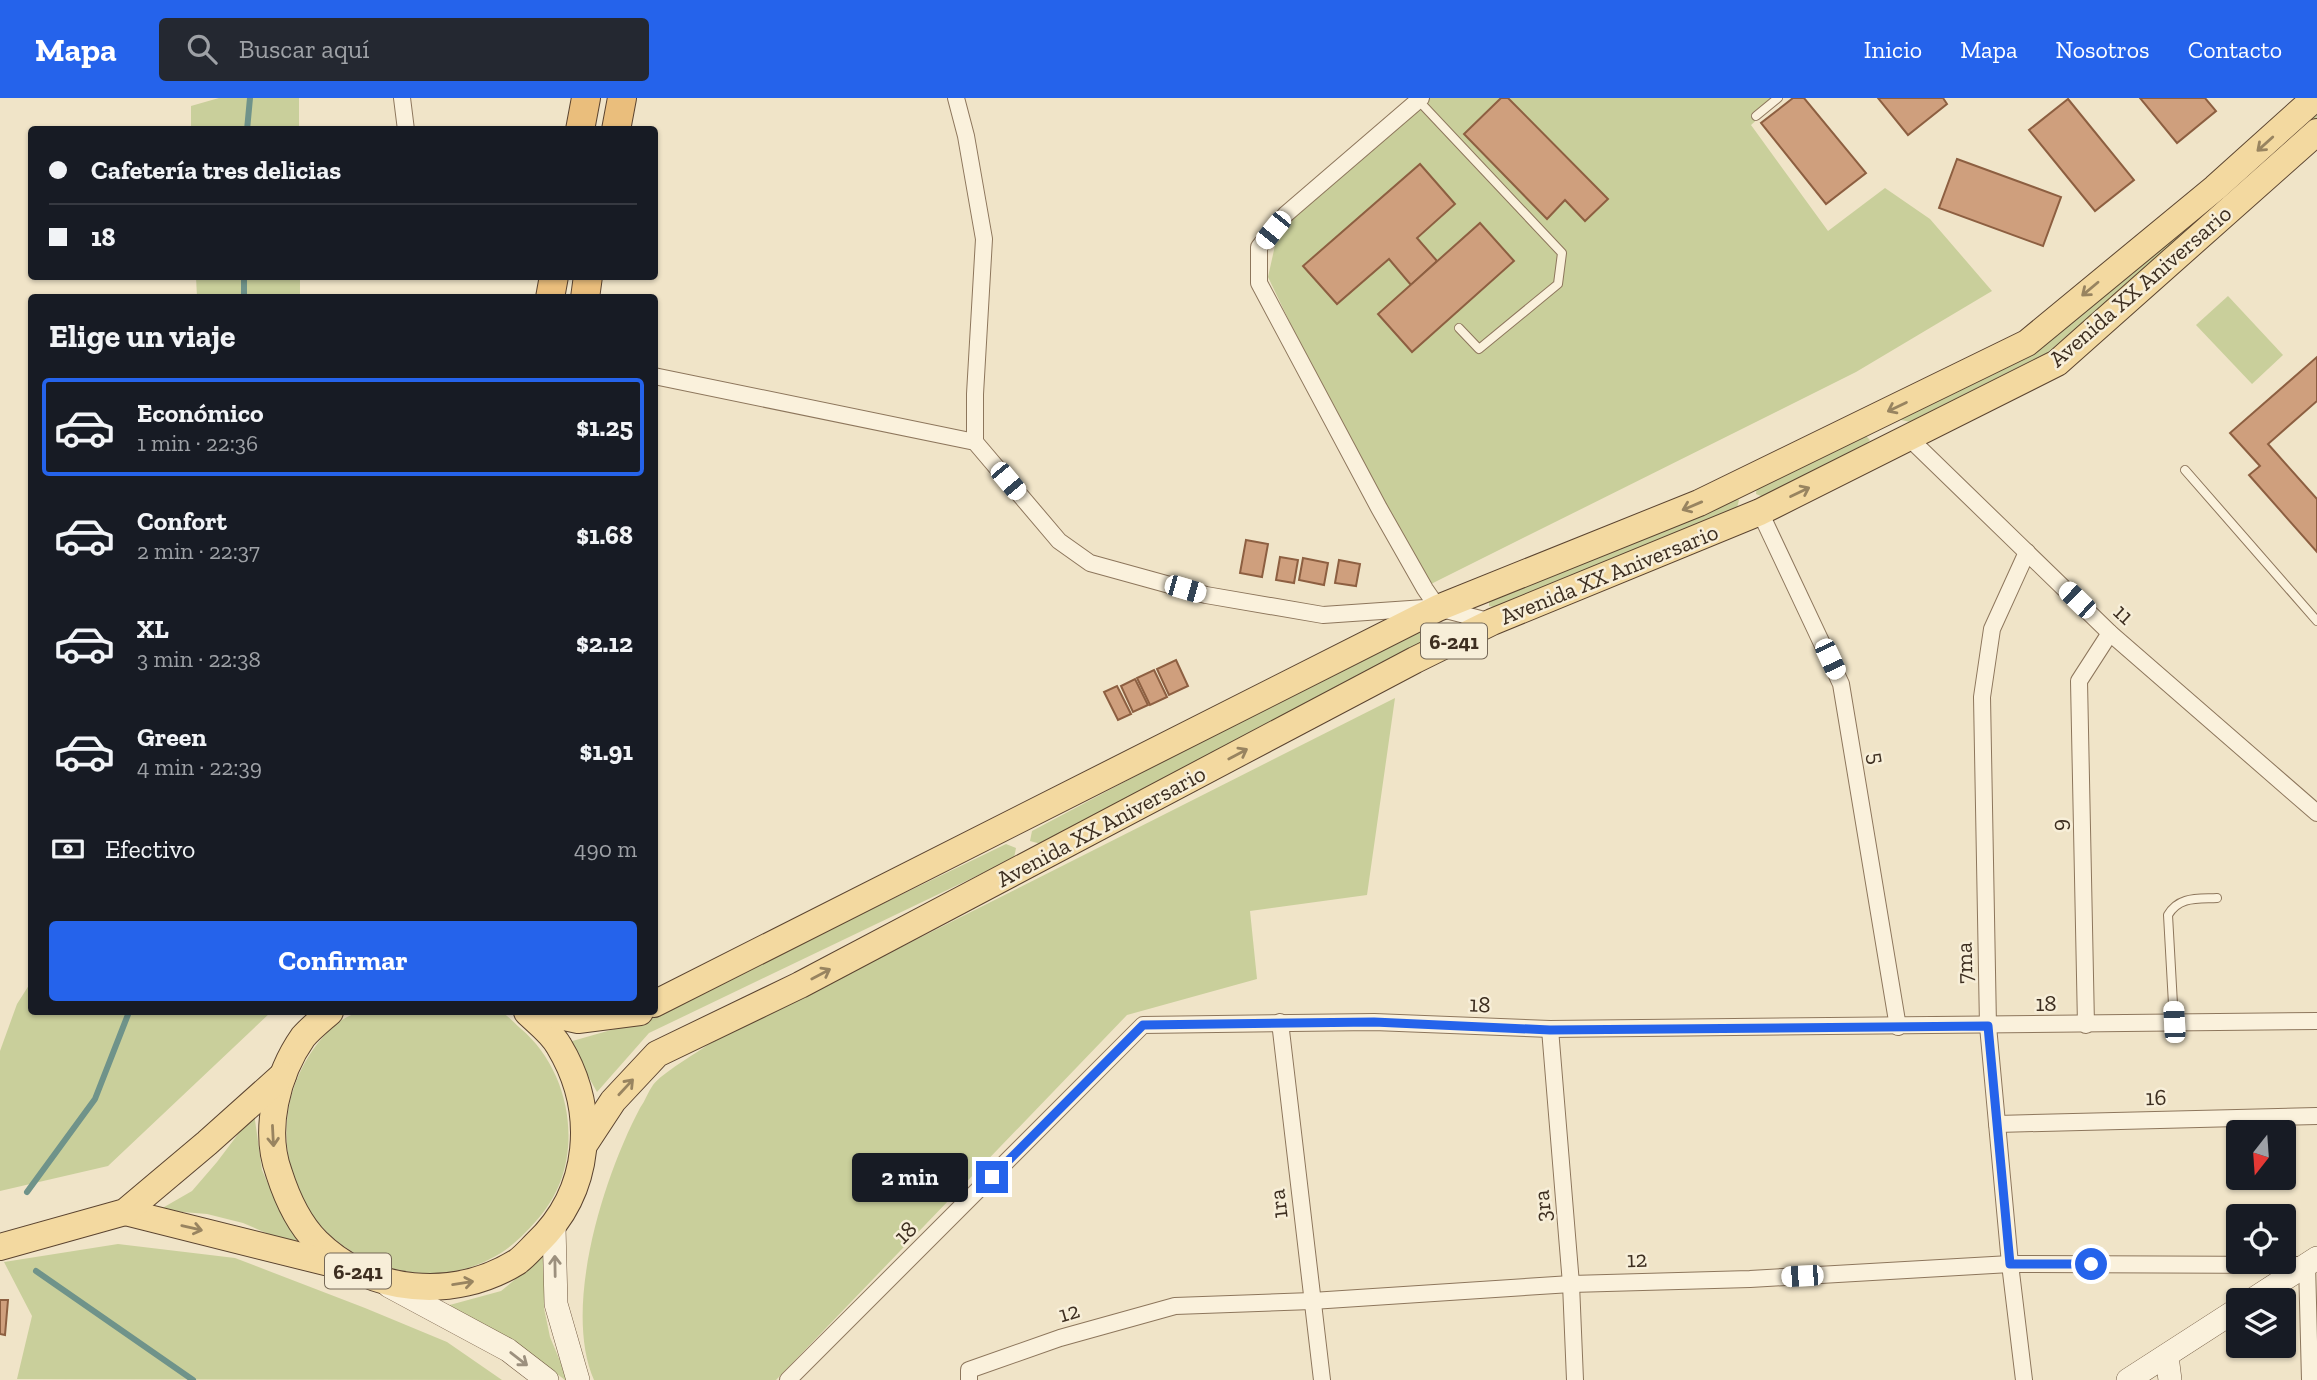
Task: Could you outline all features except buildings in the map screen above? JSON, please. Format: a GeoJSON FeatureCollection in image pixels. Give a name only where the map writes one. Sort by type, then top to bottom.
{"type":"FeatureCollection","features":[{"type":"Feature","properties":{"kind":"highway"},"geometry":{"type":"LineString","coordinates":[[581,126],[586,98]]}},
{"type":"Feature","properties":{"kind":"highway"},"geometry":{"type":"LineString","coordinates":[[617,126],[622,98]]}},
{"type":"Feature","properties":{"kind":"main road","name":"Avenida XX Aniversario"},"geometry":{"type":"LineString","coordinates":[[658,1002],[1438,608],[1699,503],[2027,343],[2215,188],[2315,98]]}},
{"type":"Feature","properties":{"kind":"main road","name":"Avenida XX Aniversario"},"geometry":{"type":"LineString","coordinates":[[586,1142],[613,1101],[657,1054],[800,985],[1415,660],[1492,622],[1760,512],[2057,363],[2317,132]]}},
{"type":"Feature","properties":{"kind":"main road","name":"6-241"},"geometry":{"type":"LineString","coordinates":[[327,1015],[304,1037],[283,1075],[272,1118],[275,1163],[290,1205],[317,1241],[363,1273]]}},
{"type":"Feature","properties":{"kind":"main road","name":"6-241"},"geometry":{"type":"LineString","coordinates":[[125,1212],[423,1289],[472,1282],[518,1261],[554,1227],[576,1187],[586,1142],[580,1091],[558,1044],[530,1015]]}},
{"type":"Feature","properties":{"kind":"main road"},"geometry":{"type":"LineString","coordinates":[[555,1015],[578,1020],[617,1015]]}},
{"type":"Feature","properties":{"kind":"main road","name":"6-241"},"geometry":{"type":"LineString","coordinates":[[0,1247],[125,1212],[283,1075]]}},
{"type":"Feature","properties":{"kind":"main road"},"geometry":{"type":"LineString","coordinates":[[554,1227],[556,1304],[578,1380]]}},
{"type":"Feature","properties":{"kind":"main road"},"geometry":{"type":"LineString","coordinates":[[2272,1288],[2314,1263]]}},
{"type":"Feature","properties":{"kind":"main road"},"geometry":{"type":"LineString","coordinates":[[363,1273],[508,1350],[547,1380]]}},
{"type":"Feature","properties":{"kind":"main road"},"geometry":{"type":"LineString","coordinates":[[2128,1380],[2226,1317]]}},
{"type":"Feature","properties":{"kind":"main road"},"geometry":{"type":"LineString","coordinates":[[2167,1356],[2170,1380]]}},
{"type":"Feature","properties":{"kind":"street"},"geometry":{"type":"LineString","coordinates":[[402,98],[406,126]]}},
{"type":"Feature","properties":{"kind":"street"},"geometry":{"type":"LineString","coordinates":[[956,98],[966,136],[984,239],[975,394],[975,442]]}},
{"type":"Feature","properties":{"kind":"street"},"geometry":{"type":"LineString","coordinates":[[1420,99],[1286,214],[1259,247],[1259,283],[1378,508],[1438,608]]}},
{"type":"Feature","properties":{"kind":"street"},"geometry":{"type":"LineString","coordinates":[[658,377],[975,442],[1059,541],[1090,563],[1206,595],[1323,615],[1438,608],[1492,622]]}},
{"type":"Feature","properties":{"kind":"street","name":"11"},"geometry":{"type":"LineString","coordinates":[[1909,438],[2110,633],[2317,813]]}},
{"type":"Feature","properties":{"kind":"street","name":"5"},"geometry":{"type":"LineString","coordinates":[[1760,512],[1841,684],[1898,1027]]}},
{"type":"Feature","properties":{"kind":"street","name":"7ma"},"geometry":{"type":"LineString","coordinates":[[2024,1380],[2010,1264],[1988,1026],[1982,697],[1992,629],[2026,552]]}},
{"type":"Feature","properties":{"kind":"street","name":"9"},"geometry":{"type":"LineString","coordinates":[[2086,1025],[2079,681],[2110,633]]}},
{"type":"Feature","properties":{"kind":"street","name":"18"},"geometry":{"type":"LineString","coordinates":[[788,1380],[1143,1025],[1374,1022],[1550,1030],[2317,1021]]}},
{"type":"Feature","properties":{"kind":"street","name":"1ra"},"geometry":{"type":"LineString","coordinates":[[1280,1022],[1322,1380]]}},
{"type":"Feature","properties":{"kind":"street","name":"3ra"},"geometry":{"type":"LineString","coordinates":[[1550,1030],[1575,1380]]}},
{"type":"Feature","properties":{"kind":"street","name":"16"},"geometry":{"type":"LineString","coordinates":[[1997,1124],[2317,1116]]}},
{"type":"Feature","properties":{"kind":"street"},"geometry":{"type":"LineString","coordinates":[[2310,1380],[2314,1263]]}},
{"type":"Feature","properties":{"kind":"street","name":"12"},"geometry":{"type":"LineString","coordinates":[[969,1375],[1060,1338],[1175,1306],[1312,1301],[1570,1284],[1750,1279],[2010,1264],[2314,1263]]}},
{"type":"Feature","properties":{"kind":"lane"},"geometry":{"type":"LineString","coordinates":[[1756,116],[1778,98]]}},
{"type":"Feature","properties":{"kind":"lane"},"geometry":{"type":"LineString","coordinates":[[1420,99],[1562,253],[1558,284],[1479,349],[1459,328]]}},
{"type":"Feature","properties":{"kind":"lane"},"geometry":{"type":"LineString","coordinates":[[2185,470],[2317,621]]}},
{"type":"Feature","properties":{"kind":"lane"},"geometry":{"type":"LineString","coordinates":[[2174,1022],[2168,915],[2181,901],[2217,898]]}},
{"type":"Feature","properties":{"kind":"green space"},"geometry":{"type":"Polygon","coordinates":[[[219,98],[299,98],[299,126],[191,126],[191,106],[219,98]]]}},
{"type":"Feature","properties":{"kind":"green space"},"geometry":{"type":"Polygon","coordinates":[[[1430,98],[1781,98],[1751,125],[1828,231],[1885,188],[1930,219],[1992,291],[1856,372],[1429,585],[1268,277],[1278,232],[1430,98]]]}},
{"type":"Feature","properties":{"kind":"green space"},"geometry":{"type":"Polygon","coordinates":[[[2317,101],[2317,121],[2047,353],[1910,422],[1897,419],[2034,347],[2317,101]]]}},
{"type":"Feature","properties":{"kind":"green space"},"geometry":{"type":"Polygon","coordinates":[[[196,280],[300,280],[300,294],[197,294],[196,280]]]}},
{"type":"Feature","properties":{"kind":"green space"},"geometry":{"type":"Polygon","coordinates":[[[2228,296],[2283,355],[2252,384],[2196,325],[2228,296]]]}},
{"type":"Feature","properties":{"kind":"green space"},"geometry":{"type":"Polygon","coordinates":[[[1862,432],[1870,440],[1862,449],[1766,498],[1756,494],[1757,484],[1862,432]]]}},
{"type":"Feature","properties":{"kind":"green space"},"geometry":{"type":"Polygon","coordinates":[[[1727,498],[1739,500],[1736,512],[1503,609],[1489,606],[1489,598],[1727,498]]]}},
{"type":"Feature","properties":{"kind":"green space"},"geometry":{"type":"Polygon","coordinates":[[[1428,621],[1442,624],[1442,634],[1041,844],[1030,841],[1032,831],[1428,621]]]}},
{"type":"Feature","properties":{"kind":"green space"},"geometry":{"type":"Polygon","coordinates":[[[1395,698],[1367,895],[1250,911],[1257,979],[1127,1015],[776,1380],[594,1380],[585,1350],[583,1316],[585,1280],[592,1242],[601,1205],[626,1136],[657,1080],[709,1044],[1395,698]]]}},
{"type":"Feature","properties":{"kind":"green space"},"geometry":{"type":"Polygon","coordinates":[[[1006,844],[1016,848],[1014,858],[649,1033],[597,1092],[569,1042],[639,1022],[1006,844]]]}},
{"type":"Feature","properties":{"kind":"green space"},"geometry":{"type":"Polygon","coordinates":[[[28,987],[28,1015],[268,1015],[108,1166],[0,1191],[0,1051],[17,1004],[28,987]]]}},
{"type":"Feature","properties":{"kind":"green space"},"geometry":{"type":"Polygon","coordinates":[[[351,1015],[505,1015],[538,1046],[552,1068],[562,1092],[567,1117],[565,1168],[556,1192],[542,1214],[519,1239],[498,1255],[466,1268],[441,1273],[416,1273],[390,1268],[343,1246],[324,1229],[308,1209],[296,1186],[289,1162],[288,1113],[303,1066],[317,1045],[351,1015]]]}},
{"type":"Feature","properties":{"kind":"green space"},"geometry":{"type":"Polygon","coordinates":[[[254,1113],[262,1170],[301,1248],[243,1223],[207,1214],[159,1210],[192,1191],[254,1113]]]}},
{"type":"Feature","properties":{"kind":"green space"},"geometry":{"type":"Polygon","coordinates":[[[118,1244],[235,1258],[447,1342],[502,1380],[17,1379],[32,1316],[4,1262],[118,1244]]]}},
{"type":"Feature","properties":{"kind":"green space"},"geometry":{"type":"Polygon","coordinates":[[[545,1255],[544,1308],[550,1337],[568,1380],[514,1341],[446,1306],[501,1291],[545,1255]]]}},
{"type":"Feature","properties":{"kind":"waterway"},"geometry":{"type":"LineString","coordinates":[[247,126],[250,98]]}},
{"type":"Feature","properties":{"kind":"waterway"},"geometry":{"type":"LineString","coordinates":[[244,280],[244,294]]}},
{"type":"Feature","properties":{"kind":"waterway"},"geometry":{"type":"LineString","coordinates":[[27,1192],[95,1099],[128,1015]]}},
{"type":"Feature","properties":{"kind":"waterway"},"geometry":{"type":"LineString","coordinates":[[36,1271],[193,1380]]}},
{"type":"Feature","properties":{"kind":"route"},"geometry":{"type":"LineString","coordinates":[[992,1177],[1143,1025],[1374,1022],[1550,1030],[1988,1026],[2010,1264],[2091,1264]]}}]}
